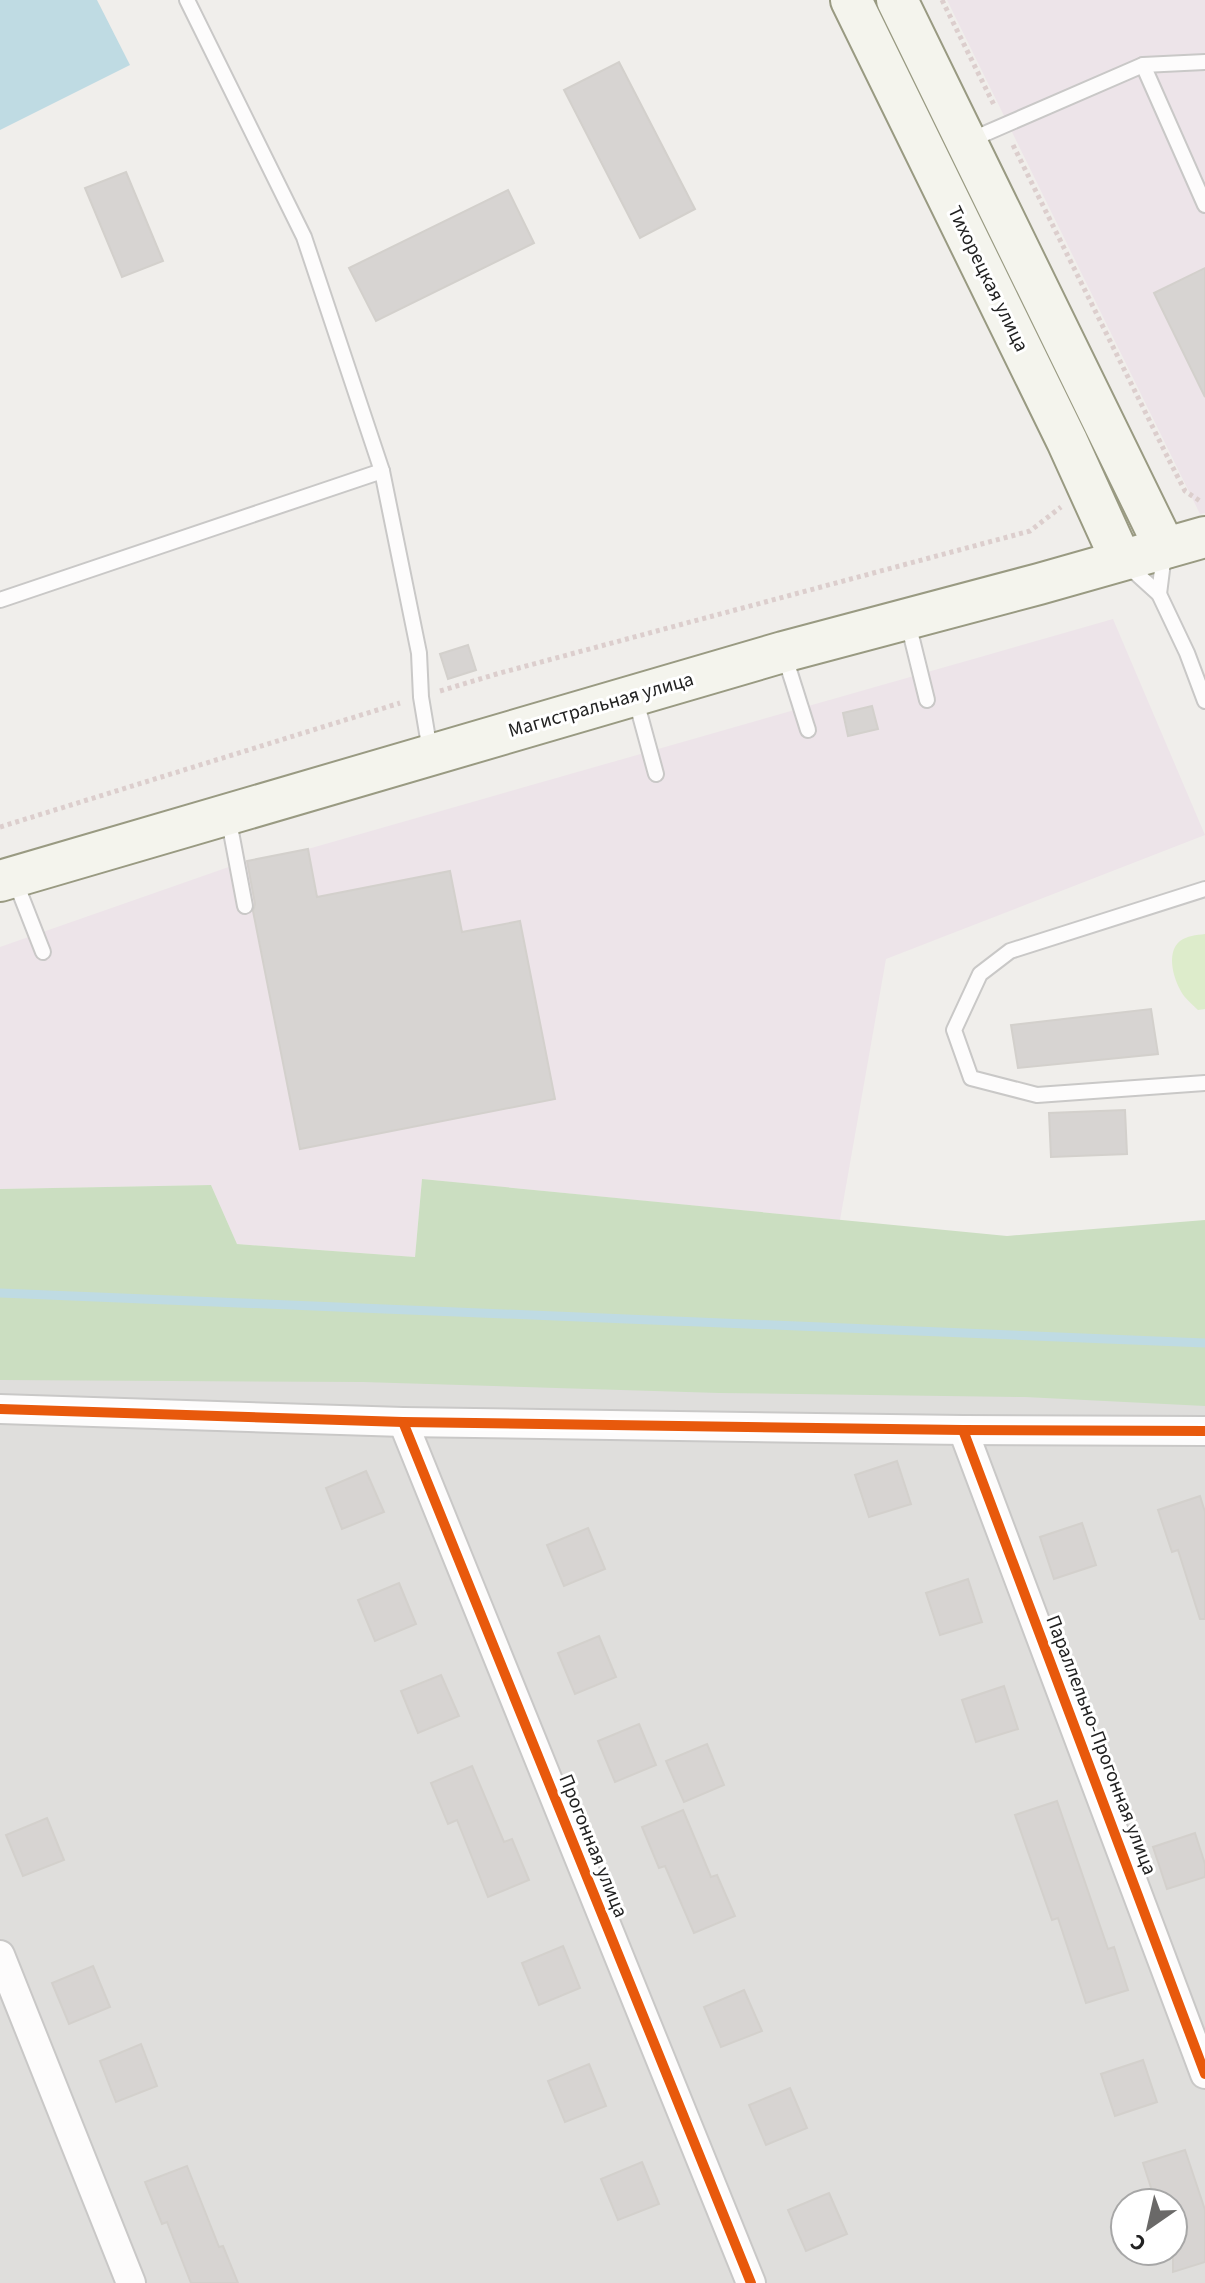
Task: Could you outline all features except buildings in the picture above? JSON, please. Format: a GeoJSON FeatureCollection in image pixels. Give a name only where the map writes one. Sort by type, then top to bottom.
{"type":"FeatureCollection","features":[{"type":"Feature","properties":{"kind":"main road","name":"Тихорецкая улица"},"geometry":{"type":"LineString","coordinates":[[851,0],[1067,441],[1121,560]]}},
{"type":"Feature","properties":{"kind":"main road","name":"Тихорецкая улица"},"geometry":{"type":"LineString","coordinates":[[897,0],[1165,548]]}},
{"type":"Feature","properties":{"kind":"main road","name":"Магистральная улица"},"geometry":{"type":"LineString","coordinates":[[7,879],[783,652],[1205,537]]}},
{"type":"Feature","properties":{"kind":"street"},"geometry":{"type":"LineString","coordinates":[[0,1409],[403,1422],[1205,1431]]}},
{"type":"Feature","properties":{"kind":"street","name":"Прогонная улица"},"geometry":{"type":"LineString","coordinates":[[403,1422],[751,2283]]}},
{"type":"Feature","properties":{"kind":"street","name":"Параллельно-Прогонная улица"},"geometry":{"type":"LineString","coordinates":[[963,1430],[1205,2074]]}},
{"type":"Feature","properties":{"kind":"street"},"geometry":{"type":"LineString","coordinates":[[0,1955],[131,2283]]}},
{"type":"Feature","properties":{"kind":"lane"},"geometry":{"type":"LineString","coordinates":[[187,0],[304,237],[382,471],[419,653],[421,697],[431,755]]}},
{"type":"Feature","properties":{"kind":"lane"},"geometry":{"type":"LineString","coordinates":[[966,142],[1143,65],[1205,62]]}},
{"type":"Feature","properties":{"kind":"lane"},"geometry":{"type":"LineString","coordinates":[[1143,65],[1205,205]]}},
{"type":"Feature","properties":{"kind":"lane"},"geometry":{"type":"LineString","coordinates":[[0,600],[382,471]]}},
{"type":"Feature","properties":{"kind":"lane"},"geometry":{"type":"LineString","coordinates":[[1159,594],[1165,548]]}},
{"type":"Feature","properties":{"kind":"lane"},"geometry":{"type":"LineString","coordinates":[[1121,560],[1159,594],[1187,653],[1205,701]]}},
{"type":"Feature","properties":{"kind":"lane"},"geometry":{"type":"LineString","coordinates":[[907,620],[927,700]]}},
{"type":"Feature","properties":{"kind":"lane"},"geometry":{"type":"LineString","coordinates":[[783,652],[808,730]]}},
{"type":"Feature","properties":{"kind":"lane"},"geometry":{"type":"LineString","coordinates":[[1187,653],[1205,652]]}},
{"type":"Feature","properties":{"kind":"lane"},"geometry":{"type":"LineString","coordinates":[[635,696],[656,774]]}},
{"type":"Feature","properties":{"kind":"lane"},"geometry":{"type":"LineString","coordinates":[[228,814],[245,906]]}},
{"type":"Feature","properties":{"kind":"lane"},"geometry":{"type":"LineString","coordinates":[[7,879],[43,952]]}},
{"type":"Feature","properties":{"kind":"lane"},"geometry":{"type":"LineString","coordinates":[[1205,889],[1010,951],[980,974],[954,1030],[971,1078],[1037,1095],[1205,1083]]}},
{"type":"Feature","properties":{"kind":"path"},"geometry":{"type":"LineString","coordinates":[[942,0],[1185,491],[1197,500],[1205,501]]}},
{"type":"Feature","properties":{"kind":"path"},"geometry":{"type":"LineString","coordinates":[[1159,464],[1169,460]]}},
{"type":"Feature","properties":{"kind":"path"},"geometry":{"type":"LineString","coordinates":[[0,827],[515,669],[1030,531],[1062,507]]}},
{"type":"Feature","properties":{"kind":"shaded area"},"geometry":{"type":"Polygon","coordinates":[[[947,0],[1205,0],[1205,513],[1200,514],[947,0]]]}},
{"type":"Feature","properties":{"kind":"shaded area"},"geometry":{"type":"Polygon","coordinates":[[[1113,619],[1205,835],[886,959],[840,1220],[422,1179],[415,1257],[237,1244],[211,1185],[0,1189],[0,947],[243,862],[308,849],[1113,619]]]}},
{"type":"Feature","properties":{"kind":"shaded area"},"geometry":{"type":"Polygon","coordinates":[[[0,1361],[1205,1393],[1205,2283],[0,2283],[0,1361]]]}},
{"type":"Feature","properties":{"kind":"green space"},"geometry":{"type":"Polygon","coordinates":[[[1205,934],[1205,1009],[1198,1010],[1180,990],[1172,960],[1175,946],[1180,941],[1205,934]]]}},
{"type":"Feature","properties":{"kind":"green space"},"geometry":{"type":"Polygon","coordinates":[[[422,1179],[1007,1236],[1205,1220],[1205,1406],[1025,1397],[719,1393],[363,1382],[0,1380],[0,1189],[211,1185],[237,1244],[415,1257],[422,1179]]]}},
{"type":"Feature","properties":{"kind":"water"},"geometry":{"type":"Polygon","coordinates":[[[0,0],[97,0],[130,65],[0,130],[0,0]]]}},
{"type":"Feature","properties":{"kind":"waterway"},"geometry":{"type":"LineString","coordinates":[[0,1293],[1205,1343]]}},
{"type":"Feature","properties":{"kind":"cycle path"},"geometry":{"type":"LineString","coordinates":[[0,1409],[403,1422],[1205,1431]]}},
{"type":"Feature","properties":{"kind":"cycle path"},"geometry":{"type":"LineString","coordinates":[[403,1422],[751,2283]]}},
{"type":"Feature","properties":{"kind":"cycle path"},"geometry":{"type":"LineString","coordinates":[[963,1430],[1205,2074]]}}]}
